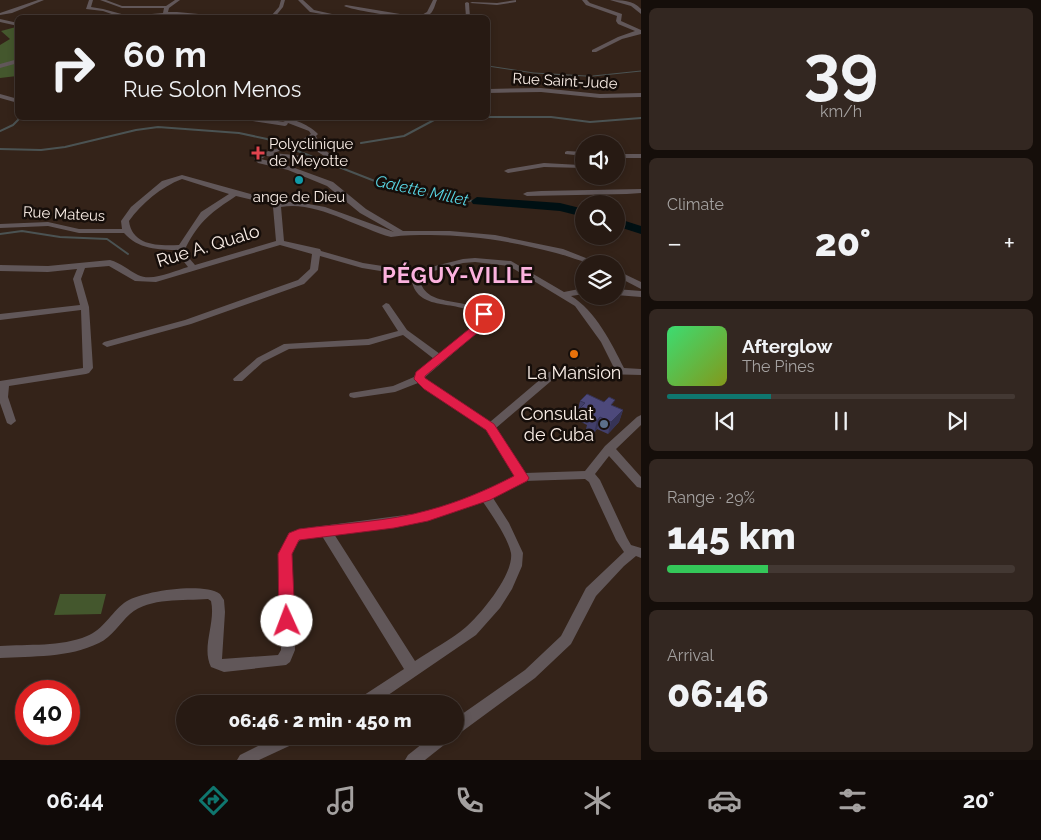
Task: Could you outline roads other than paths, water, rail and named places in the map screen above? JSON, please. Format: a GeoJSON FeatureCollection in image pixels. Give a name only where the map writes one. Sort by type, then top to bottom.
{"type":"FeatureCollection","features":[{"type":"Feature","properties":{"kind":"street"},"geometry":{"type":"LineString","coordinates":[[0,14],[42,0]]}},
{"type":"Feature","properties":{"kind":"street"},"geometry":{"type":"LineString","coordinates":[[91,0],[88,8],[120,15]]}},
{"type":"Feature","properties":{"kind":"street"},"geometry":{"type":"LineString","coordinates":[[102,0],[122,7],[167,7],[178,0]]}},
{"type":"Feature","properties":{"kind":"street"},"geometry":{"type":"LineString","coordinates":[[273,15],[281,7],[283,0]]}},
{"type":"Feature","properties":{"kind":"street"},"geometry":{"type":"LineString","coordinates":[[300,0],[312,10],[331,15]]}},
{"type":"Feature","properties":{"kind":"street"},"geometry":{"type":"LineString","coordinates":[[340,15],[351,0]]}},
{"type":"Feature","properties":{"kind":"street"},"geometry":{"type":"LineString","coordinates":[[425,15],[429,13],[435,0]]}},
{"type":"Feature","properties":{"kind":"street"},"geometry":{"type":"LineString","coordinates":[[468,2],[480,0]]}},
{"type":"Feature","properties":{"kind":"street"},"geometry":{"type":"LineString","coordinates":[[584,0],[588,4],[620,15],[618,21],[620,23],[640,32]]}},
{"type":"Feature","properties":{"kind":"street"},"geometry":{"type":"LineString","coordinates":[[612,0],[638,6],[641,13]]}},
{"type":"Feature","properties":{"kind":"street"},"geometry":{"type":"LineString","coordinates":[[468,2],[497,4],[514,1]]}},
{"type":"Feature","properties":{"kind":"street"},"geometry":{"type":"LineString","coordinates":[[468,2],[468,15]]}},
{"type":"Feature","properties":{"kind":"street"},"geometry":{"type":"LineString","coordinates":[[346,6],[400,15]]}},
{"type":"Feature","properties":{"kind":"street"},"geometry":{"type":"LineString","coordinates":[[165,15],[167,7]]}},
{"type":"Feature","properties":{"kind":"street"},"geometry":{"type":"LineString","coordinates":[[169,15],[177,13],[198,15]]}},
{"type":"Feature","properties":{"kind":"street"},"geometry":{"type":"LineString","coordinates":[[0,20],[15,24]]}},
{"type":"Feature","properties":{"kind":"street"},"geometry":{"type":"LineString","coordinates":[[594,51],[620,38],[640,32]]}},
{"type":"Feature","properties":{"kind":"street"},"geometry":{"type":"LineString","coordinates":[[0,66],[15,61]]}},
{"type":"Feature","properties":{"kind":"street","name":"Rue Saint-Jude"},"geometry":{"type":"LineString","coordinates":[[490,91],[540,90],[600,96],[641,95]]}},
{"type":"Feature","properties":{"kind":"street"},"geometry":{"type":"LineString","coordinates":[[0,96],[15,100]]}},
{"type":"Feature","properties":{"kind":"street"},"geometry":{"type":"LineString","coordinates":[[262,120],[294,124]]}},
{"type":"Feature","properties":{"kind":"street"},"geometry":{"type":"LineString","coordinates":[[260,155],[304,158],[326,163],[332,162],[334,159],[320,152],[316,146],[313,136],[315,134],[311,130],[285,120]]}},
{"type":"Feature","properties":{"kind":"street"},"geometry":{"type":"LineString","coordinates":[[313,136],[300,143],[260,155],[257,159],[260,162],[290,168],[330,184],[363,211],[401,233]]}},
{"type":"Feature","properties":{"kind":"street"},"geometry":{"type":"LineString","coordinates":[[568,152],[575,153]]}},
{"type":"Feature","properties":{"kind":"street"},"geometry":{"type":"LineString","coordinates":[[625,156],[641,156]]}},
{"type":"Feature","properties":{"kind":"street"},"geometry":{"type":"LineString","coordinates":[[508,171],[544,165],[575,168]]}},
{"type":"Feature","properties":{"kind":"street"},"geometry":{"type":"LineString","coordinates":[[182,247],[148,246],[134,240],[126,231],[125,221],[130,214],[165,183],[172,179],[188,177],[235,194],[279,204],[297,204],[322,209],[391,235],[401,233],[450,233],[495,237],[560,250],[575,256]]}},
{"type":"Feature","properties":{"kind":"street"},"geometry":{"type":"LineString","coordinates":[[527,194],[573,192],[607,194],[641,191]]}},
{"type":"Feature","properties":{"kind":"street"},"geometry":{"type":"LineString","coordinates":[[193,268],[185,258],[182,247],[204,214],[235,194]]}},
{"type":"Feature","properties":{"kind":"street"},"geometry":{"type":"LineString","coordinates":[[279,204],[277,207],[280,242],[362,265],[415,274],[463,261],[511,264],[566,294],[584,310],[606,342],[621,372]]}},
{"type":"Feature","properties":{"kind":"street","name":"Rue Mateus"},"geometry":{"type":"LineString","coordinates":[[0,226],[48,224],[79,231],[126,231]]}},
{"type":"Feature","properties":{"kind":"street","name":"Rue A. Qualo"},"geometry":{"type":"LineString","coordinates":[[0,268],[48,269],[110,263],[116,265],[132,277],[145,280],[156,279],[280,242]]}},
{"type":"Feature","properties":{"kind":"street"},"geometry":{"type":"LineString","coordinates":[[107,344],[188,322],[301,282],[314,270],[317,251]]}},
{"type":"Feature","properties":{"kind":"street"},"geometry":{"type":"LineString","coordinates":[[10,421],[3,397],[2,384],[86,371],[88,368],[85,307],[77,279],[82,266]]}},
{"type":"Feature","properties":{"kind":"street"},"geometry":{"type":"LineString","coordinates":[[354,395],[395,389],[419,379],[420,375],[484,322],[484,314],[470,308],[427,298],[418,288],[415,274]]}},
{"type":"Feature","properties":{"kind":"street"},"geometry":{"type":"LineString","coordinates":[[625,277],[641,286]]}},
{"type":"Feature","properties":{"kind":"street"},"geometry":{"type":"LineString","coordinates":[[566,294],[575,292]]}},
{"type":"Feature","properties":{"kind":"street"},"geometry":{"type":"LineString","coordinates":[[625,293],[641,294]]}},
{"type":"Feature","properties":{"kind":"street"},"geometry":{"type":"LineString","coordinates":[[386,306],[404,332],[440,359]]}},
{"type":"Feature","properties":{"kind":"street"},"geometry":{"type":"LineString","coordinates":[[0,317],[85,307]]}},
{"type":"Feature","properties":{"kind":"street"},"geometry":{"type":"LineString","coordinates":[[238,380],[260,360],[287,346],[369,342],[404,332]]}},
{"type":"Feature","properties":{"kind":"street"},"geometry":{"type":"LineString","coordinates":[[490,427],[553,374],[572,369],[641,372]]}},
{"type":"Feature","properties":{"kind":"street"},"geometry":{"type":"LineString","coordinates":[[419,379],[428,387],[490,427],[522,478]]}},
{"type":"Feature","properties":{"kind":"street"},"geometry":{"type":"LineString","coordinates":[[588,476],[609,449],[641,419]]}},
{"type":"Feature","properties":{"kind":"street"},"geometry":{"type":"LineString","coordinates":[[609,449],[641,484]]}},
{"type":"Feature","properties":{"kind":"street"},"geometry":{"type":"LineString","coordinates":[[0,652],[88,642],[111,628],[123,612],[135,603],[160,597],[208,594],[217,599],[214,657],[216,663],[224,666],[281,661],[285,658],[288,650],[285,554],[294,537],[299,534],[428,516],[486,497],[522,478],[588,476],[594,480],[622,540],[628,548],[638,552]]}},
{"type":"Feature","properties":{"kind":"street"},"geometry":{"type":"LineString","coordinates":[[376,695],[471,631],[495,604],[516,566],[517,553],[514,543],[486,497]]}},
{"type":"Feature","properties":{"kind":"street"},"geometry":{"type":"LineString","coordinates":[[325,530],[413,670]]}},
{"type":"Feature","properties":{"kind":"street"},"geometry":{"type":"LineString","coordinates":[[464,722],[530,674],[566,640],[591,592],[620,562],[638,552]]}},
{"type":"Feature","properties":{"kind":"street"},"geometry":{"type":"LineString","coordinates":[[245,760],[274,745]]}},
{"type":"Feature","properties":{"kind":"street"},"geometry":{"type":"LineString","coordinates":[[413,760],[432,745]]}},
{"type":"Feature","properties":{"kind":"waterway"},"geometry":{"type":"LineString","coordinates":[[490,66],[534,73],[586,76]]}},
{"type":"Feature","properties":{"kind":"waterway"},"geometry":{"type":"LineString","coordinates":[[593,76],[641,71]]}},
{"type":"Feature","properties":{"kind":"waterway"},"geometry":{"type":"LineString","coordinates":[[490,117],[551,117],[590,122],[641,118]]}},
{"type":"Feature","properties":{"kind":"waterway"},"geometry":{"type":"LineString","coordinates":[[0,131],[13,125],[18,120]]}},
{"type":"Feature","properties":{"kind":"waterway"},"geometry":{"type":"LineString","coordinates":[[361,143],[404,136],[434,120]]}},
{"type":"Feature","properties":{"kind":"waterway","name":"Galette Millet"},"geometry":{"type":"LineString","coordinates":[[0,149],[41,150],[65,147],[136,130],[158,127],[239,133],[267,139],[385,185],[452,200],[477,201]]}},
{"type":"Feature","properties":{"kind":"waterway","name":"Galette Millet"},"geometry":{"type":"LineString","coordinates":[[477,201],[560,207],[575,211]]}},
{"type":"Feature","properties":{"kind":"waterway","name":"Galette Millet"},"geometry":{"type":"LineString","coordinates":[[625,225],[641,230]]}},
{"type":"Feature","properties":{"kind":"waterway"},"geometry":{"type":"LineString","coordinates":[[0,234],[22,231],[60,237],[107,239],[128,254]]}},
{"type":"Feature","properties":{"kind":"place","name":"Polyclinique de Meyotte"},"geometry":{"type":"Point","coordinates":[258,153]}},
{"type":"Feature","properties":{"kind":"place","name":"ange de Dieu"},"geometry":{"type":"Point","coordinates":[299,180]}},
{"type":"Feature","properties":{"kind":"place","name":"La Mansion"},"geometry":{"type":"Point","coordinates":[574,354]}},
{"type":"Feature","properties":{"kind":"place","name":"Consulat de Cuba"},"geometry":{"type":"Point","coordinates":[604,424]}},
{"type":"Feature","properties":{"kind":"district","name":"PÉGUY-VILLE"},"geometry":{"type":"Point","coordinates":[458,275]}}]}
